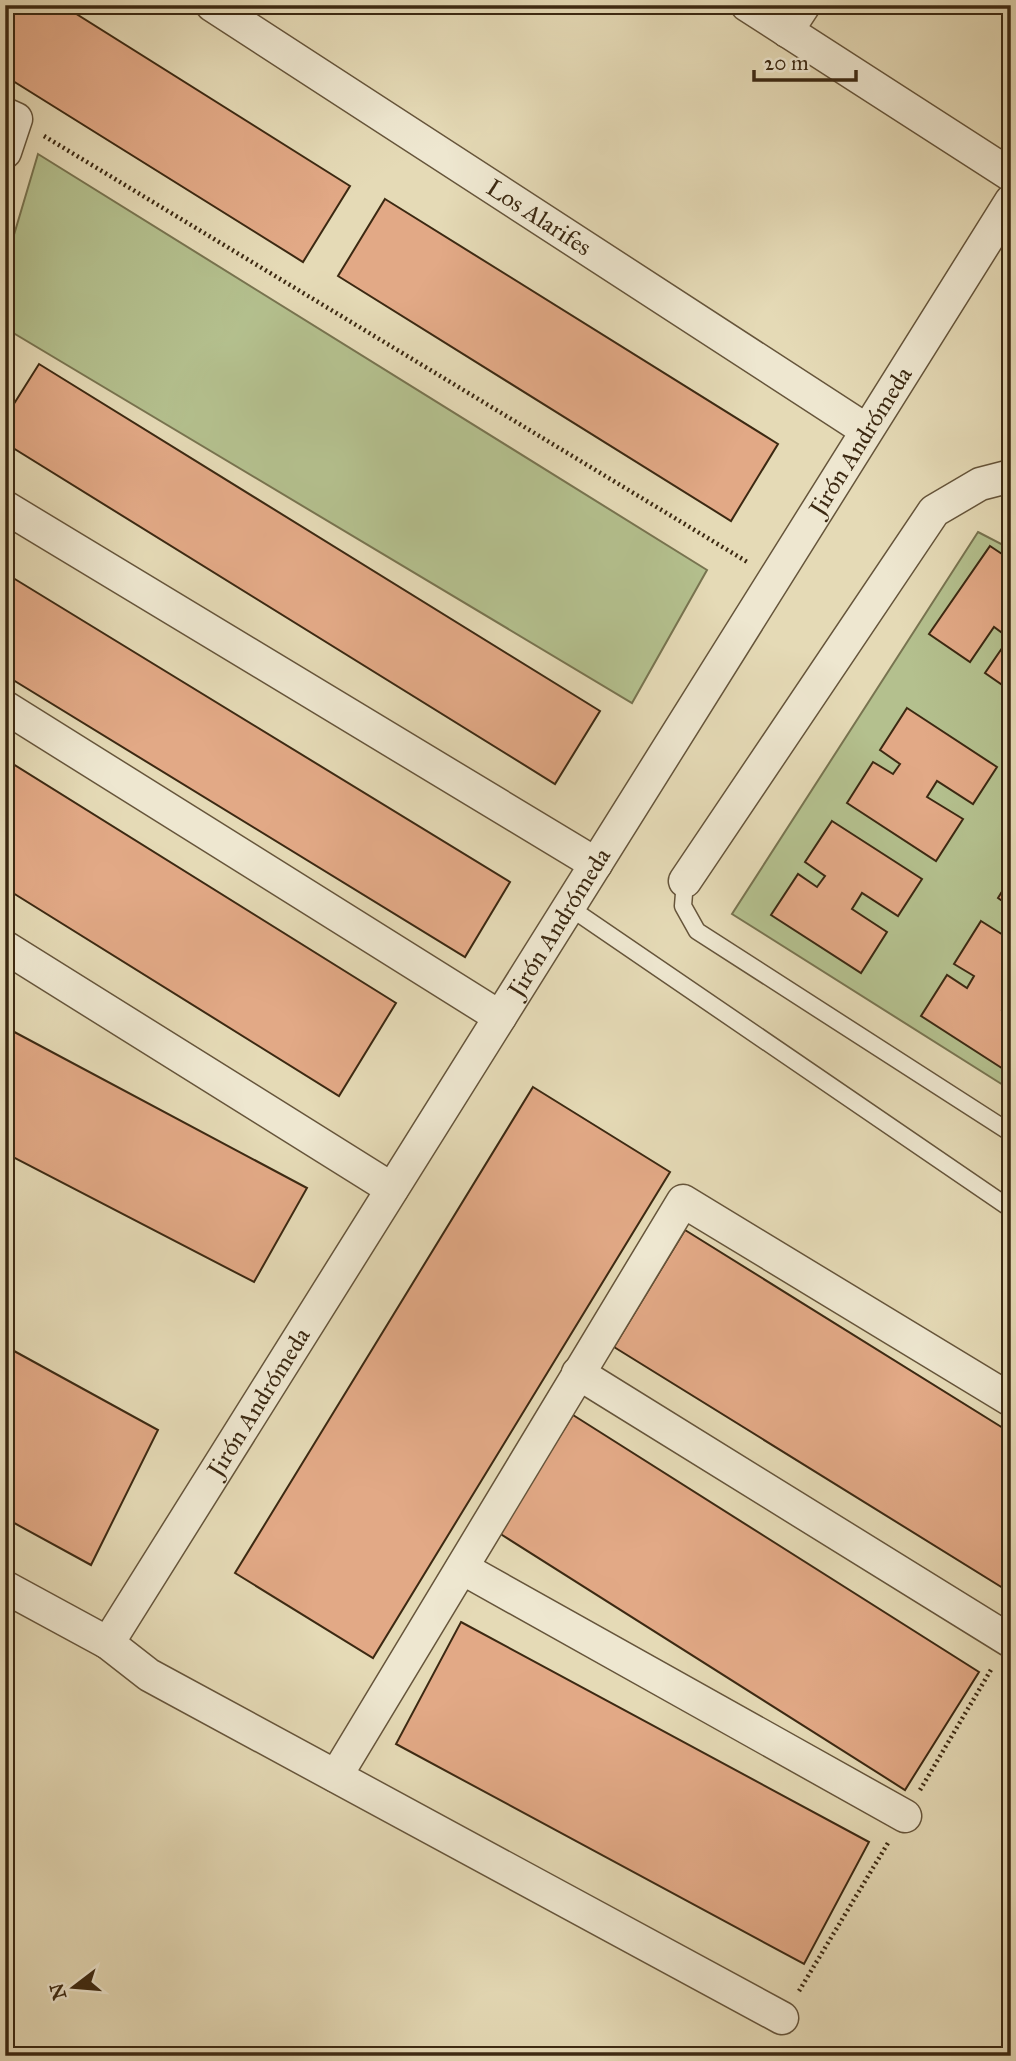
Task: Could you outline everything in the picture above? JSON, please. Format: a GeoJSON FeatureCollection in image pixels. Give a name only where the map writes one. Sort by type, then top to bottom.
{"type":"FeatureCollection","features":[{"type":"Feature","properties":{"kind":"street","name":"Los Alarifes"},"geometry":{"type":"LineString","coordinates":[[212,5],[866,430]]}},
{"type":"Feature","properties":{"kind":"street"},"geometry":{"type":"LineString","coordinates":[[747,5],[1011,175]]}},
{"type":"Feature","properties":{"kind":"street"},"geometry":{"type":"LineString","coordinates":[[787,32],[804,5]]}},
{"type":"Feature","properties":{"kind":"street"},"geometry":{"type":"LineString","coordinates":[[5,152],[11,117]]}},
{"type":"Feature","properties":{"kind":"street","name":"Jirón Andrómeda"},"geometry":{"type":"LineString","coordinates":[[108,1643],[1011,201]]}},
{"type":"Feature","properties":{"kind":"street"},"geometry":{"type":"LineString","coordinates":[[685,881],[934,511],[980,484],[1011,476]]}},
{"type":"Feature","properties":{"kind":"street"},"geometry":{"type":"LineString","coordinates":[[5,507],[596,864]]}},
{"type":"Feature","properties":{"kind":"street"},"geometry":{"type":"LineString","coordinates":[[5,707],[500,1017]]}},
{"type":"Feature","properties":{"kind":"street"},"geometry":{"type":"LineString","coordinates":[[5,947],[392,1189]]}},
{"type":"Feature","properties":{"kind":"street"},"geometry":{"type":"LineString","coordinates":[[336,1776],[683,1201],[1011,1399]]}},
{"type":"Feature","properties":{"kind":"street"},"geometry":{"type":"LineString","coordinates":[[578,1373],[1009,1640]]}},
{"type":"Feature","properties":{"kind":"street"},"geometry":{"type":"LineString","coordinates":[[462,1568],[905,1816]]}},
{"type":"Feature","properties":{"kind":"street"},"geometry":{"type":"LineString","coordinates":[[5,1587],[108,1643],[149,1675],[782,2018]]}},
{"type":"Feature","properties":{"kind":"lane"},"geometry":{"type":"LineString","coordinates":[[685,881],[683,906],[697,931],[1011,1133]]}},
{"type":"Feature","properties":{"kind":"lane"},"geometry":{"type":"LineString","coordinates":[[569,907],[1011,1209]]}},
{"type":"Feature","properties":{"kind":"path"},"geometry":{"type":"LineString","coordinates":[[11,117],[775,578]]}},
{"type":"Feature","properties":{"kind":"green space"},"geometry":{"type":"Polygon","coordinates":[[[38,154],[707,570],[632,703],[5,328],[5,265],[38,154]]]}},
{"type":"Feature","properties":{"kind":"green space"},"geometry":{"type":"Polygon","coordinates":[[[978,532],[1011,549],[1011,1090],[732,914],[978,532]]]}},
{"type":"Feature","properties":{"kind":"building"},"geometry":{"type":"Polygon","coordinates":[[[5,5],[62,5],[350,186],[303,262],[5,76],[5,5]]]}},
{"type":"Feature","properties":{"kind":"building"},"geometry":{"type":"Polygon","coordinates":[[[385,199],[778,444],[731,521],[338,276],[385,199]]]}},
{"type":"Feature","properties":{"kind":"building"},"geometry":{"type":"Polygon","coordinates":[[[39,364],[600,711],[555,784],[5,443],[5,418],[39,364]]]}},
{"type":"Feature","properties":{"kind":"building"},"geometry":{"type":"Polygon","coordinates":[[[990,546],[1011,560],[1011,691],[985,673],[1009,638],[994,627],[970,662],[929,634],[990,546]]]}},
{"type":"Feature","properties":{"kind":"building"},"geometry":{"type":"Polygon","coordinates":[[[5,573],[510,882],[465,957],[5,675],[5,573]]]}},
{"type":"Feature","properties":{"kind":"building"},"geometry":{"type":"Polygon","coordinates":[[[907,708],[997,767],[973,804],[937,781],[927,797],[963,819],[936,861],[847,803],[873,762],[893,774],[900,764],[880,750],[907,708]]]}},
{"type":"Feature","properties":{"kind":"building"},"geometry":{"type":"Polygon","coordinates":[[[5,759],[396,1003],[339,1096],[5,888],[5,759]]]}},
{"type":"Feature","properties":{"kind":"building"},"geometry":{"type":"Polygon","coordinates":[[[832,821],[922,879],[898,916],[862,893],[852,909],[887,932],[861,973],[771,915],[798,874],[817,887],[825,876],[805,862],[832,821]]]}},
{"type":"Feature","properties":{"kind":"building"},"geometry":{"type":"Polygon","coordinates":[[[1011,877],[1011,907],[998,898],[1011,877]]]}},
{"type":"Feature","properties":{"kind":"building"},"geometry":{"type":"Polygon","coordinates":[[[981,921],[1011,940],[1011,995],[1002,1010],[1011,1016],[1011,1074],[921,1016],[947,975],[967,988],[974,976],[954,964],[981,921]]]}},
{"type":"Feature","properties":{"kind":"building"},"geometry":{"type":"Polygon","coordinates":[[[5,1027],[307,1188],[254,1282],[5,1153],[5,1027]]]}},
{"type":"Feature","properties":{"kind":"building"},"geometry":{"type":"Polygon","coordinates":[[[533,1087],[670,1172],[373,1658],[235,1573],[533,1087]]]}},
{"type":"Feature","properties":{"kind":"building"},"geometry":{"type":"Polygon","coordinates":[[[685,1230],[1011,1433],[1011,1593],[614,1347],[685,1230]]]}},
{"type":"Feature","properties":{"kind":"building"},"geometry":{"type":"Polygon","coordinates":[[[5,1346],[158,1430],[91,1565],[5,1518],[5,1346]]]}},
{"type":"Feature","properties":{"kind":"building"},"geometry":{"type":"Polygon","coordinates":[[[573,1415],[979,1672],[905,1790],[499,1533],[573,1415]]]}},
{"type":"Feature","properties":{"kind":"building"},"geometry":{"type":"Polygon","coordinates":[[[461,1622],[869,1842],[804,1964],[396,1744],[461,1622]]]}}]}
